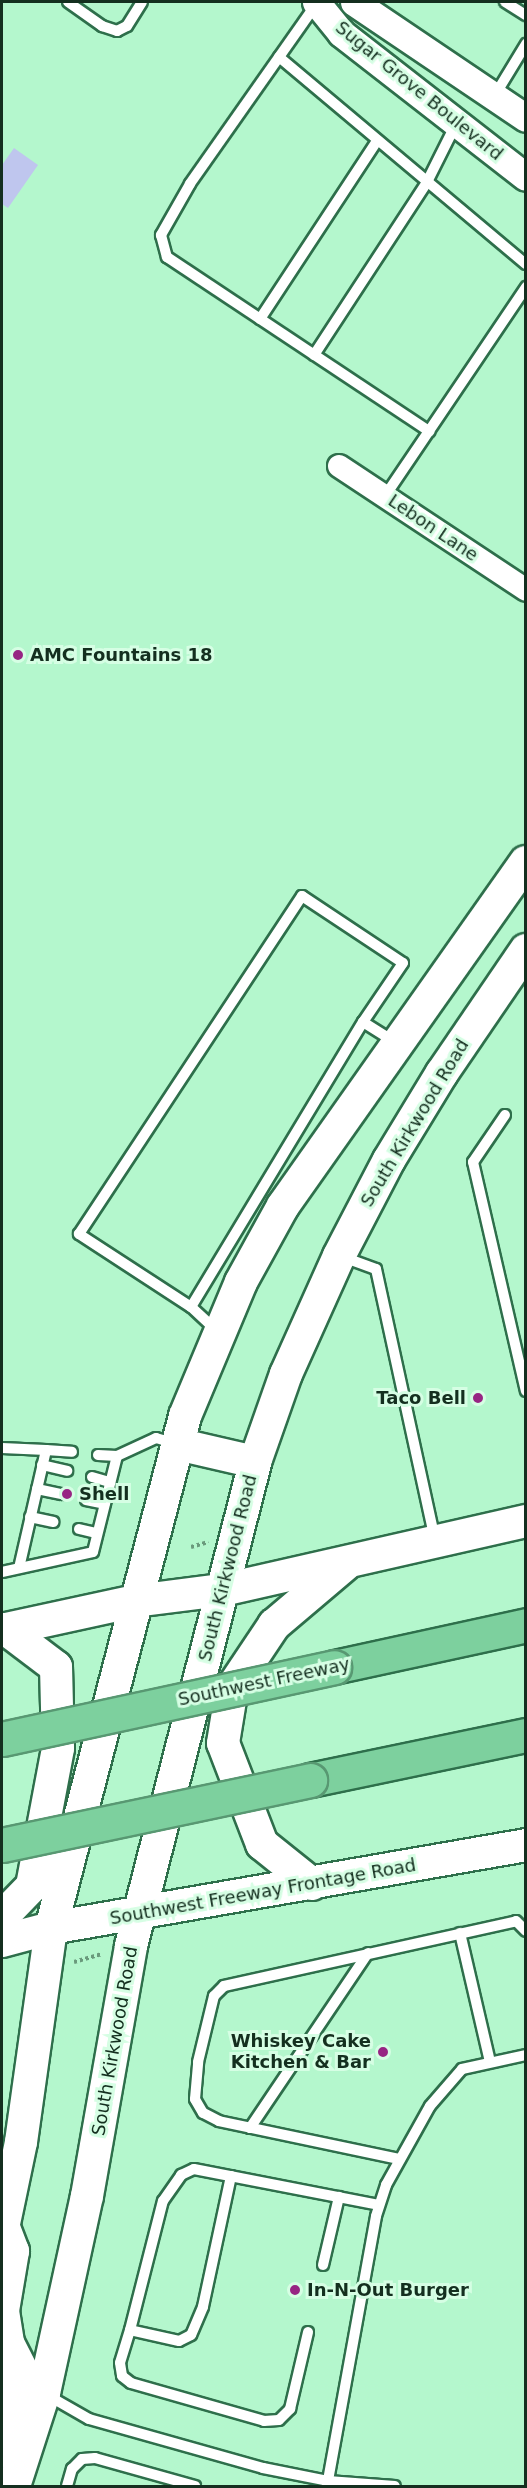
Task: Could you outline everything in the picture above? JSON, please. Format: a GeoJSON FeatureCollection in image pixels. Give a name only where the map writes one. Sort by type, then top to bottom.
{"type":"FeatureCollection","features":[{"type":"Feature","properties":{"kind":"highway","name":"Southwest Freeway"},"geometry":{"type":"LineString","coordinates":[[2,1738],[525,1625]]}},
{"type":"Feature","properties":{"kind":"highway"},"geometry":{"type":"LineString","coordinates":[[2,1845],[525,1735]]}},
{"type":"Feature","properties":{"kind":"main road"},"geometry":{"type":"LineString","coordinates":[[44,2393],[26,2378],[8,2343],[3,2311],[13,2250],[2,2229],[51,1928],[185,1416],[242,1282],[283,1206],[525,862]]}},
{"type":"Feature","properties":{"kind":"main road","name":"South Kirkwood Road"},"geometry":{"type":"LineString","coordinates":[[14,2487],[44,2393],[87,2196],[139,1914],[255,1462],[286,1374],[339,1256],[389,1160],[442,1073],[525,950]]}},
{"type":"Feature","properties":{"kind":"main road"},"geometry":{"type":"LineString","coordinates":[[177,1444],[255,1462]]}},
{"type":"Feature","properties":{"kind":"main road"},"geometry":{"type":"LineString","coordinates":[[4,1629],[135,1600],[222,1590],[525,1521]]}},
{"type":"Feature","properties":{"kind":"main road"},"geometry":{"type":"LineString","coordinates":[[312,1884],[262,1844],[223,1743],[232,1688],[274,1625],[350,1561]]}},
{"type":"Feature","properties":{"kind":"main road"},"geometry":{"type":"LineString","coordinates":[[2,1917],[32,1886],[58,1748],[56,1667],[4,1629]]}},
{"type":"Feature","properties":{"kind":"main road","name":"Southwest Freeway Frontage Road"},"geometry":{"type":"LineString","coordinates":[[2,1941],[51,1928],[525,1845]]}},
{"type":"Feature","properties":{"kind":"main road"},"geometry":{"type":"LineString","coordinates":[[2,2372],[16,2404],[2,2467]]}},
{"type":"Feature","properties":{"kind":"street","name":"Sugar Grove Boulevard"},"geometry":{"type":"LineString","coordinates":[[316,2],[341,33],[525,177]]}},
{"type":"Feature","properties":{"kind":"street","name":"Sugar Grove Boulevard"},"geometry":{"type":"LineString","coordinates":[[354,2],[525,118]]}},
{"type":"Feature","properties":{"kind":"street","name":"Lebon Lane"},"geometry":{"type":"LineString","coordinates":[[339,466],[525,590]]}},
{"type":"Feature","properties":{"kind":"lane"},"geometry":{"type":"LineString","coordinates":[[68,2],[102,26],[117,31],[127,26],[142,2]]}},
{"type":"Feature","properties":{"kind":"lane"},"geometry":{"type":"LineString","coordinates":[[316,2],[190,184],[161,235],[167,257],[429,431]]}},
{"type":"Feature","properties":{"kind":"lane"},"geometry":{"type":"LineString","coordinates":[[505,2],[525,15]]}},
{"type":"Feature","properties":{"kind":"lane"},"geometry":{"type":"LineString","coordinates":[[494,98],[525,44]]}},
{"type":"Feature","properties":{"kind":"lane"},"geometry":{"type":"LineString","coordinates":[[279,57],[426,184],[525,264]]}},
{"type":"Feature","properties":{"kind":"lane"},"geometry":{"type":"LineString","coordinates":[[314,355],[426,184],[457,122]]}},
{"type":"Feature","properties":{"kind":"lane"},"geometry":{"type":"LineString","coordinates":[[260,319],[377,141]]}},
{"type":"Feature","properties":{"kind":"lane"},"geometry":{"type":"LineString","coordinates":[[385,496],[525,287]]}},
{"type":"Feature","properties":{"kind":"lane"},"geometry":{"type":"LineString","coordinates":[[191,1307],[363,1022],[403,963],[303,896],[79,1234],[191,1307],[220,1333]]}},
{"type":"Feature","properties":{"kind":"lane"},"geometry":{"type":"LineString","coordinates":[[363,1022],[398,1044]]}},
{"type":"Feature","properties":{"kind":"lane"},"geometry":{"type":"LineString","coordinates":[[505,1115],[473,1162],[525,1391]]}},
{"type":"Feature","properties":{"kind":"lane"},"geometry":{"type":"LineString","coordinates":[[339,1256],[376,1269],[436,1542]]}},
{"type":"Feature","properties":{"kind":"lane"},"geometry":{"type":"LineString","coordinates":[[98,1455],[117,1456],[156,1438],[177,1444]]}},
{"type":"Feature","properties":{"kind":"lane"},"geometry":{"type":"LineString","coordinates":[[2,1448],[72,1452]]}},
{"type":"Feature","properties":{"kind":"lane"},"geometry":{"type":"LineString","coordinates":[[19,1568],[46,1450]]}},
{"type":"Feature","properties":{"kind":"lane"},"geometry":{"type":"LineString","coordinates":[[2,1572],[93,1552],[117,1456]]}},
{"type":"Feature","properties":{"kind":"lane"},"geometry":{"type":"LineString","coordinates":[[42,1465],[68,1471]]}},
{"type":"Feature","properties":{"kind":"lane"},"geometry":{"type":"LineString","coordinates":[[92,1477],[110,1482]]}},
{"type":"Feature","properties":{"kind":"lane"},"geometry":{"type":"LineString","coordinates":[[37,1489],[61,1494]]}},
{"type":"Feature","properties":{"kind":"lane"},"geometry":{"type":"LineString","coordinates":[[86,1500],[105,1504]]}},
{"type":"Feature","properties":{"kind":"lane"},"geometry":{"type":"LineString","coordinates":[[30,1516],[53,1522]]}},
{"type":"Feature","properties":{"kind":"lane"},"geometry":{"type":"LineString","coordinates":[[79,1529],[98,1533]]}},
{"type":"Feature","properties":{"kind":"lane"},"geometry":{"type":"LineString","coordinates":[[399,2159],[250,2128],[203,2113],[195,2099],[198,2062],[214,1996],[224,1986],[516,1921],[525,1931]]}},
{"type":"Feature","properties":{"kind":"lane"},"geometry":{"type":"LineString","coordinates":[[460,1933],[490,2062]]}},
{"type":"Feature","properties":{"kind":"lane"},"geometry":{"type":"LineString","coordinates":[[250,2128],[368,1953]]}},
{"type":"Feature","properties":{"kind":"lane"},"geometry":{"type":"LineString","coordinates":[[327,2484],[380,2205],[399,2159],[430,2106],[462,2069],[525,2055]]}},
{"type":"Feature","properties":{"kind":"lane"},"geometry":{"type":"LineString","coordinates":[[308,2332],[290,2409],[279,2420],[264,2421],[131,2383],[122,2376],[120,2363],[170,2187],[181,2175],[195,2169],[380,2205]]}},
{"type":"Feature","properties":{"kind":"lane"},"geometry":{"type":"LineString","coordinates":[[130,2330],[179,2341],[191,2335],[203,2307],[231,2176]]}},
{"type":"Feature","properties":{"kind":"lane"},"geometry":{"type":"LineString","coordinates":[[323,2265],[339,2197]]}},
{"type":"Feature","properties":{"kind":"lane"},"geometry":{"type":"LineString","coordinates":[[44,2393],[89,2419],[263,2468],[327,2484],[395,2487]]}},
{"type":"Feature","properties":{"kind":"lane"},"geometry":{"type":"LineString","coordinates":[[67,2487],[72,2469],[82,2459],[95,2458],[195,2487]]}},
{"type":"Feature","properties":{"kind":"path"},"geometry":{"type":"LineString","coordinates":[[74,1962],[105,1953]]}},
{"type":"Feature","properties":{"kind":"shaded area"},"geometry":{"type":"Polygon","coordinates":[[[14,148],[38,165],[8,208],[2,204],[2,165],[14,148]]]}},
{"type":"Feature","properties":{"kind":"place","name":"AMC Fountains 18"},"geometry":{"type":"Point","coordinates":[18,655]}},
{"type":"Feature","properties":{"kind":"place","name":"Taco Bell"},"geometry":{"type":"Point","coordinates":[478,1398]}},
{"type":"Feature","properties":{"kind":"place","name":"Shell"},"geometry":{"type":"Point","coordinates":[67,1494]}},
{"type":"Feature","properties":{"kind":"place","name":"Whiskey Cake Kitchen & Bar"},"geometry":{"type":"Point","coordinates":[383,2052]}},
{"type":"Feature","properties":{"kind":"place","name":"In-N-Out Burger"},"geometry":{"type":"Point","coordinates":[295,2290]}}]}
